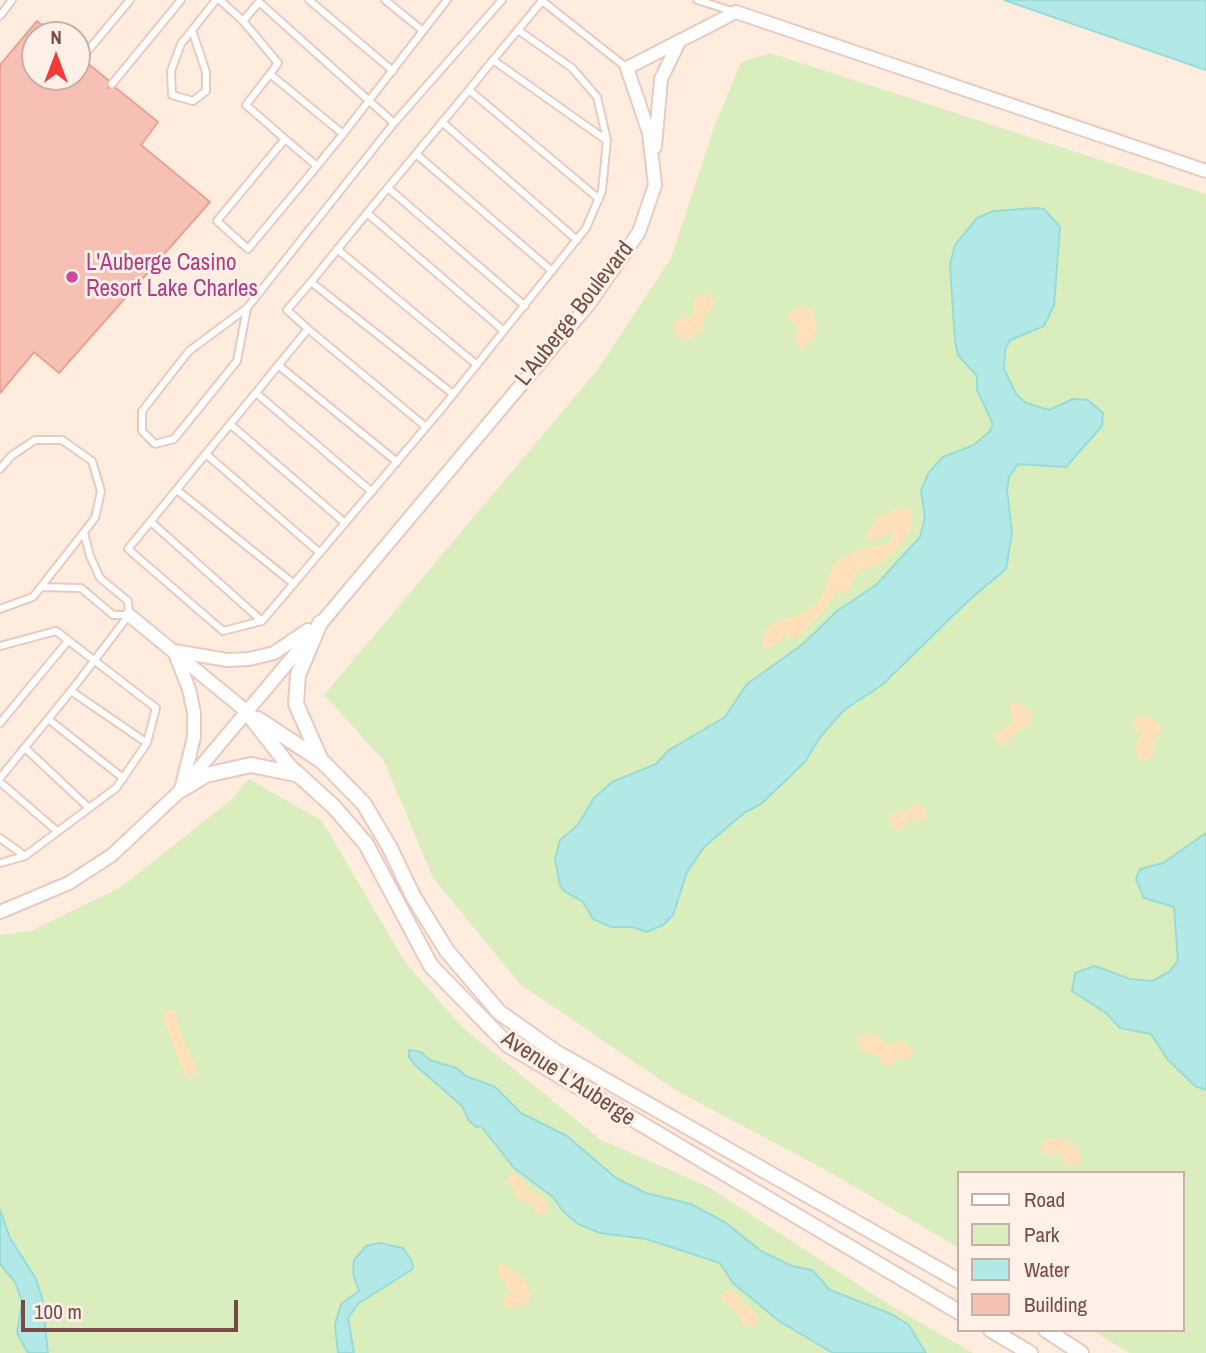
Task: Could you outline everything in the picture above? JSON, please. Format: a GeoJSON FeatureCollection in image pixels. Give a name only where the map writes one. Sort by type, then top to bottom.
{"type":"FeatureCollection","features":[{"type":"Feature","properties":{"kind":"street"},"geometry":{"type":"LineString","coordinates":[[628,68],[736,12],[1206,171]]}},
{"type":"Feature","properties":{"kind":"street"},"geometry":{"type":"LineString","coordinates":[[652,164],[661,79],[670,56],[681,40]]}},
{"type":"Feature","properties":{"kind":"street","name":"L'Auberge Boulevard"},"geometry":{"type":"LineString","coordinates":[[0,912],[69,883],[112,855],[181,790],[589,304],[639,232],[655,185],[649,133],[628,68]]}},
{"type":"Feature","properties":{"kind":"street","name":"Avenue L'Auberge"},"geometry":{"type":"LineString","coordinates":[[129,615],[246,711],[323,762],[364,804],[390,848],[413,896],[447,951],[499,1013],[554,1051],[958,1280]]}},
{"type":"Feature","properties":{"kind":"street"},"geometry":{"type":"LineString","coordinates":[[174,651],[227,660],[249,659],[274,653],[320,623]]}},
{"type":"Feature","properties":{"kind":"street"},"geometry":{"type":"LineString","coordinates":[[320,623],[298,675],[296,704],[304,728],[323,762]]}},
{"type":"Feature","properties":{"kind":"street"},"geometry":{"type":"LineString","coordinates":[[174,651],[190,689],[194,713],[194,737],[181,790]]}},
{"type":"Feature","properties":{"kind":"street","name":"Avenue L'Auberge"},"geometry":{"type":"LineString","coordinates":[[246,711],[299,775],[334,807],[366,844],[431,966],[508,1045],[958,1311]]}},
{"type":"Feature","properties":{"kind":"street"},"geometry":{"type":"LineString","coordinates":[[181,790],[206,775],[251,765],[299,775]]}},
{"type":"Feature","properties":{"kind":"street"},"geometry":{"type":"LineString","coordinates":[[994,1332],[1030,1353]]}},
{"type":"Feature","properties":{"kind":"street"},"geometry":{"type":"LineString","coordinates":[[1049,1332],[1081,1353]]}},
{"type":"Feature","properties":{"kind":"lane"},"geometry":{"type":"LineString","coordinates":[[0,16],[12,0]]}},
{"type":"Feature","properties":{"kind":"lane"},"geometry":{"type":"LineString","coordinates":[[91,47],[130,0]]}},
{"type":"Feature","properties":{"kind":"lane"},"geometry":{"type":"LineString","coordinates":[[112,84],[181,0]]}},
{"type":"Feature","properties":{"kind":"lane"},"geometry":{"type":"LineString","coordinates":[[192,30],[205,72],[205,91],[193,101],[172,95],[171,71],[181,44],[192,30],[218,0],[243,22],[278,63],[246,105],[317,166]]}},
{"type":"Feature","properties":{"kind":"lane"},"geometry":{"type":"LineString","coordinates":[[309,0],[393,71]]}},
{"type":"Feature","properties":{"kind":"lane"},"geometry":{"type":"LineString","coordinates":[[385,0],[423,31]]}},
{"type":"Feature","properties":{"kind":"lane"},"geometry":{"type":"LineString","coordinates":[[285,139],[216,221],[248,249],[369,103],[447,0]]}},
{"type":"Feature","properties":{"kind":"lane"},"geometry":{"type":"LineString","coordinates":[[247,308],[237,360],[174,439],[155,444],[142,430],[142,411],[189,351],[247,308],[394,123],[502,0]]}},
{"type":"Feature","properties":{"kind":"lane"},"geometry":{"type":"LineString","coordinates":[[426,427],[287,310],[542,0],[628,68]]}},
{"type":"Feature","properties":{"kind":"lane"},"geometry":{"type":"LineString","coordinates":[[697,0],[736,12]]}},
{"type":"Feature","properties":{"kind":"lane"},"geometry":{"type":"LineString","coordinates":[[243,22],[260,1],[394,123]]}},
{"type":"Feature","properties":{"kind":"lane"},"geometry":{"type":"LineString","coordinates":[[308,329],[128,550],[223,631],[262,621],[426,427],[586,228],[599,199],[607,140],[597,97],[572,68],[518,30]]}},
{"type":"Feature","properties":{"kind":"lane"},"geometry":{"type":"LineString","coordinates":[[493,60],[607,140]]}},
{"type":"Feature","properties":{"kind":"lane"},"geometry":{"type":"LineString","coordinates":[[270,74],[343,134]]}},
{"type":"Feature","properties":{"kind":"lane"},"geometry":{"type":"LineString","coordinates":[[469,90],[599,199]]}},
{"type":"Feature","properties":{"kind":"lane"},"geometry":{"type":"LineString","coordinates":[[442,122],[577,240]]}},
{"type":"Feature","properties":{"kind":"lane"},"geometry":{"type":"LineString","coordinates":[[416,154],[552,271]]}},
{"type":"Feature","properties":{"kind":"lane"},"geometry":{"type":"LineString","coordinates":[[388,188],[525,306]]}},
{"type":"Feature","properties":{"kind":"lane"},"geometry":{"type":"LineString","coordinates":[[367,213],[504,331]]}},
{"type":"Feature","properties":{"kind":"lane"},"geometry":{"type":"LineString","coordinates":[[337,250],[477,365]]}},
{"type":"Feature","properties":{"kind":"lane"},"geometry":{"type":"LineString","coordinates":[[311,282],[453,394]]}},
{"type":"Feature","properties":{"kind":"lane"},"geometry":{"type":"LineString","coordinates":[[278,365],[397,462]]}},
{"type":"Feature","properties":{"kind":"lane"},"geometry":{"type":"LineString","coordinates":[[256,393],[372,492]]}},
{"type":"Feature","properties":{"kind":"lane"},"geometry":{"type":"LineString","coordinates":[[231,425],[345,523]]}},
{"type":"Feature","properties":{"kind":"lane"},"geometry":{"type":"LineString","coordinates":[[0,469],[11,456],[35,440],[62,440],[92,461],[101,491],[94,518],[33,597],[0,609]]}},
{"type":"Feature","properties":{"kind":"lane"},"geometry":{"type":"LineString","coordinates":[[206,454],[320,553]]}},
{"type":"Feature","properties":{"kind":"lane"},"geometry":{"type":"LineString","coordinates":[[177,489],[294,584]]}},
{"type":"Feature","properties":{"kind":"lane"},"geometry":{"type":"LineString","coordinates":[[151,522],[262,621]]}},
{"type":"Feature","properties":{"kind":"lane"},"geometry":{"type":"LineString","coordinates":[[57,831],[0,780],[129,615],[128,601],[100,578],[84,533]]}},
{"type":"Feature","properties":{"kind":"lane"},"geometry":{"type":"LineString","coordinates":[[41,587],[80,588],[113,615],[129,615]]}},
{"type":"Feature","properties":{"kind":"lane"},"geometry":{"type":"LineString","coordinates":[[0,646],[56,631],[156,708],[147,743],[116,788],[24,856],[0,863]]}},
{"type":"Feature","properties":{"kind":"lane"},"geometry":{"type":"LineString","coordinates":[[0,723],[68,641]]}},
{"type":"Feature","properties":{"kind":"lane"},"geometry":{"type":"LineString","coordinates":[[71,691],[147,743]]}},
{"type":"Feature","properties":{"kind":"lane"},"geometry":{"type":"LineString","coordinates":[[48,719],[123,778]]}},
{"type":"Feature","properties":{"kind":"lane"},"geometry":{"type":"LineString","coordinates":[[25,748],[89,808]]}},
{"type":"Feature","properties":{"kind":"lane"},"geometry":{"type":"LineString","coordinates":[[0,838],[24,856]]}},
{"type":"Feature","properties":{"kind":"green space"},"geometry":{"type":"Polygon","coordinates":[[[770,53],[1206,194],[1206,1353],[1129,1353],[1095,1332],[1185,1332],[1185,1171],[958,1171],[958,1247],[826,1170],[677,1091],[520,984],[433,878],[384,761],[324,695],[598,369],[671,258],[713,130],[741,62],[770,53]]]}},
{"type":"Feature","properties":{"kind":"green space"},"geometry":{"type":"Polygon","coordinates":[[[249,779],[322,821],[405,962],[461,1026],[601,1140],[707,1186],[888,1304],[973,1353],[0,1353],[0,935],[31,931],[121,887],[232,799],[249,779]]]}},
{"type":"Feature","properties":{"kind":"sand"},"geometry":{"type":"Polygon","coordinates":[[[710,293],[715,303],[704,318],[702,330],[690,339],[680,339],[674,329],[676,321],[682,317],[691,318],[695,310],[693,299],[710,293]]]}},
{"type":"Feature","properties":{"kind":"sand"},"geometry":{"type":"Polygon","coordinates":[[[800,307],[813,310],[817,330],[811,343],[801,348],[795,342],[798,327],[788,319],[789,312],[800,307]]]}},
{"type":"Feature","properties":{"kind":"sand"},"geometry":{"type":"Polygon","coordinates":[[[900,507],[907,508],[912,515],[910,532],[890,557],[872,568],[859,569],[849,590],[835,594],[829,605],[796,639],[788,638],[787,630],[780,643],[768,649],[762,647],[765,631],[773,623],[803,614],[818,602],[827,586],[830,571],[839,560],[853,552],[889,543],[894,530],[876,541],[868,540],[866,533],[879,517],[900,507]]]}},
{"type":"Feature","properties":{"kind":"sand"},"geometry":{"type":"Polygon","coordinates":[[[1016,702],[1031,711],[1032,723],[1013,734],[1009,743],[1000,746],[994,736],[1013,722],[1010,706],[1016,702]]]}},
{"type":"Feature","properties":{"kind":"sand"},"geometry":{"type":"Polygon","coordinates":[[[1144,715],[1154,719],[1161,728],[1154,742],[1154,752],[1144,761],[1139,759],[1135,747],[1142,730],[1135,730],[1132,724],[1135,718],[1144,715]]]}},
{"type":"Feature","properties":{"kind":"sand"},"geometry":{"type":"Polygon","coordinates":[[[918,804],[926,810],[923,822],[911,819],[900,831],[893,829],[889,819],[893,812],[907,810],[918,804]]]}},
{"type":"Feature","properties":{"kind":"sand"},"geometry":{"type":"Polygon","coordinates":[[[168,1009],[176,1012],[179,1032],[195,1063],[196,1074],[192,1077],[186,1076],[183,1071],[162,1017],[168,1009]]]}},
{"type":"Feature","properties":{"kind":"sand"},"geometry":{"type":"Polygon","coordinates":[[[868,1033],[881,1038],[889,1047],[894,1042],[904,1041],[913,1050],[911,1058],[896,1058],[892,1065],[883,1066],[879,1056],[866,1053],[857,1047],[857,1038],[868,1033]]]}},
{"type":"Feature","properties":{"kind":"sand"},"geometry":{"type":"Polygon","coordinates":[[[1047,1138],[1066,1140],[1080,1151],[1081,1163],[1069,1167],[1062,1161],[1066,1153],[1045,1156],[1041,1146],[1047,1138]]]}},
{"type":"Feature","properties":{"kind":"sand"},"geometry":{"type":"Polygon","coordinates":[[[511,1175],[519,1176],[529,1189],[543,1198],[548,1204],[548,1212],[535,1215],[534,1203],[518,1200],[514,1194],[517,1189],[506,1183],[511,1175]]]}},
{"type":"Feature","properties":{"kind":"sand"},"geometry":{"type":"Polygon","coordinates":[[[504,1264],[525,1280],[531,1296],[525,1305],[511,1309],[504,1305],[503,1296],[511,1292],[498,1275],[499,1265],[504,1264]]]}},
{"type":"Feature","properties":{"kind":"sand"},"geometry":{"type":"Polygon","coordinates":[[[725,1290],[735,1292],[755,1314],[758,1321],[754,1326],[744,1325],[737,1311],[725,1304],[721,1296],[725,1290]]]}},
{"type":"Feature","properties":{"kind":"water"},"geometry":{"type":"Polygon","coordinates":[[[1004,0],[1206,0],[1206,70],[1004,0]]]}},
{"type":"Feature","properties":{"kind":"water"},"geometry":{"type":"Polygon","coordinates":[[[1044,209],[1060,227],[1054,305],[1044,326],[1010,340],[1005,349],[1004,369],[1016,394],[1026,403],[1049,410],[1073,399],[1088,400],[1103,413],[1102,426],[1066,467],[1018,464],[1009,477],[1007,490],[1012,532],[1006,569],[968,601],[882,685],[844,710],[820,737],[805,762],[761,804],[744,813],[704,847],[687,872],[673,915],[663,925],[646,932],[633,927],[611,927],[593,919],[583,902],[564,891],[560,885],[555,859],[560,840],[577,826],[594,798],[612,782],[656,764],[669,750],[725,717],[747,684],[803,644],[837,611],[876,585],[920,537],[925,518],[921,490],[929,472],[943,457],[974,445],[990,431],[993,424],[977,390],[977,376],[958,355],[950,265],[955,245],[977,218],[994,211],[1044,209]]]}},
{"type":"Feature","properties":{"kind":"water"},"geometry":{"type":"Polygon","coordinates":[[[1206,833],[1206,1090],[1195,1086],[1168,1060],[1151,1034],[1120,1028],[1106,1013],[1072,991],[1075,973],[1095,966],[1130,979],[1152,981],[1169,972],[1178,961],[1174,907],[1144,898],[1136,879],[1140,869],[1163,863],[1206,833]]]}},
{"type":"Feature","properties":{"kind":"water"},"geometry":{"type":"Polygon","coordinates":[[[409,1050],[421,1052],[430,1060],[456,1068],[466,1076],[495,1087],[521,1113],[567,1136],[616,1178],[646,1193],[691,1204],[726,1223],[761,1251],[792,1266],[812,1270],[830,1290],[891,1314],[908,1324],[926,1353],[833,1353],[779,1321],[733,1283],[720,1263],[646,1239],[600,1233],[578,1224],[563,1211],[553,1197],[514,1168],[481,1126],[476,1127],[468,1120],[463,1107],[414,1064],[409,1057],[409,1050]]]}},
{"type":"Feature","properties":{"kind":"water"},"geometry":{"type":"Polygon","coordinates":[[[0,1210],[10,1238],[36,1279],[42,1298],[48,1353],[28,1353],[17,1333],[22,1301],[15,1282],[0,1264],[0,1210]]]}},
{"type":"Feature","properties":{"kind":"water"},"geometry":{"type":"Polygon","coordinates":[[[379,1243],[403,1248],[412,1261],[413,1269],[359,1303],[348,1318],[354,1353],[338,1353],[335,1325],[341,1304],[359,1291],[353,1274],[354,1260],[366,1246],[379,1243]]]}},
{"type":"Feature","properties":{"kind":"building","name":"L'Auberge Casino Resort Lake Charles"},"geometry":{"type":"Polygon","coordinates":[[[21,40],[21,91],[91,91],[91,66],[108,80],[108,88],[116,88],[158,122],[141,145],[210,202],[59,373],[34,352],[0,393],[0,65],[21,40]]]}},
{"type":"Feature","properties":{"kind":"place","name":"L'Auberge Casino Resort Lake Charles"},"geometry":{"type":"Point","coordinates":[72,277]}}]}
